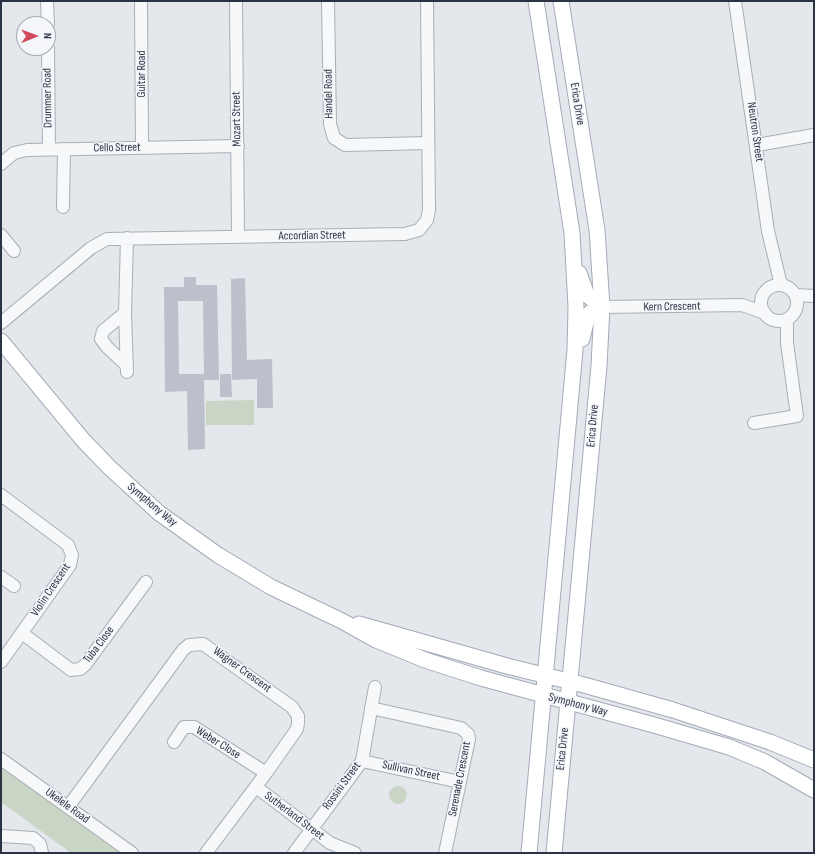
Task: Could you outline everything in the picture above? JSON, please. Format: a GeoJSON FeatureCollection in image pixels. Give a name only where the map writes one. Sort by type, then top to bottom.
{"type":"FeatureCollection","features":[{"type":"Feature","properties":{"kind":"main road","name":"Erica Drive"},"geometry":{"type":"LineString","coordinates":[[529,853],[575,350],[576,307],[573,246],[566,190],[536,1]]}},
{"type":"Feature","properties":{"kind":"main road","name":"Erica Drive"},"geometry":{"type":"LineString","coordinates":[[554,853],[599,366],[602,308],[597,230],[561,1]]}},
{"type":"Feature","properties":{"kind":"main road"},"geometry":{"type":"LineString","coordinates":[[567,434],[578,383],[585,324],[590,313],[602,308],[587,295],[582,282],[573,246]]}},
{"type":"Feature","properties":{"kind":"main road","name":"Symphony Way"},"geometry":{"type":"LineString","coordinates":[[1,341],[83,440],[109,468],[159,513],[218,555],[271,587],[342,620],[376,640],[425,660],[544,696],[654,725],[729,747],[764,762],[814,790]]}},
{"type":"Feature","properties":{"kind":"main road","name":"Symphony Way"},"geometry":{"type":"LineString","coordinates":[[342,620],[673,710],[733,729],[814,760]]}},
{"type":"Feature","properties":{"kind":"street"},"geometry":{"type":"LineString","coordinates":[[47,1],[48,16]]}},
{"type":"Feature","properties":{"kind":"street","name":"Guitar Road"},"geometry":{"type":"LineString","coordinates":[[141,1],[142,147]]}},
{"type":"Feature","properties":{"kind":"street","name":"Mozart Street"},"geometry":{"type":"LineString","coordinates":[[236,1],[238,237]]}},
{"type":"Feature","properties":{"kind":"street","name":"Handel Road"},"geometry":{"type":"LineString","coordinates":[[328,1],[330,124],[334,138],[345,145],[428,143]]}},
{"type":"Feature","properties":{"kind":"street","name":"Accordian Street"},"geometry":{"type":"LineString","coordinates":[[1,323],[96,244],[107,239],[405,234],[416,232],[425,224],[429,215],[427,1]]}},
{"type":"Feature","properties":{"kind":"street","name":"Neutron Street"},"geometry":{"type":"LineString","coordinates":[[735,1],[757,145],[768,231],[776,263],[772,289]]}},
{"type":"Feature","properties":{"kind":"street","name":"Drummer Road"},"geometry":{"type":"LineString","coordinates":[[48,56],[49,149]]}},
{"type":"Feature","properties":{"kind":"street"},"geometry":{"type":"LineString","coordinates":[[757,145],[814,136]]}},
{"type":"Feature","properties":{"kind":"street","name":"Cello Street"},"geometry":{"type":"LineString","coordinates":[[1,164],[14,153],[21,151],[49,149],[238,146]]}},
{"type":"Feature","properties":{"kind":"street"},"geometry":{"type":"LineString","coordinates":[[63,207],[64,149]]}},
{"type":"Feature","properties":{"kind":"street"},"geometry":{"type":"LineString","coordinates":[[1,234],[14,251]]}},
{"type":"Feature","properties":{"kind":"street"},"geometry":{"type":"LineString","coordinates":[[125,313],[103,331],[101,339],[126,368],[125,313],[127,238]]}},
{"type":"Feature","properties":{"kind":"street"},"geometry":{"type":"LineString","coordinates":[[768,316],[781,321],[792,316],[796,301],[792,290],[772,289],[762,304],[768,316],[787,344]]}},
{"type":"Feature","properties":{"kind":"street","name":"Kern Crescent"},"geometry":{"type":"LineString","coordinates":[[742,305],[772,289]]}},
{"type":"Feature","properties":{"kind":"street"},"geometry":{"type":"LineString","coordinates":[[796,301],[814,296]]}},
{"type":"Feature","properties":{"kind":"street"},"geometry":{"type":"LineString","coordinates":[[796,301],[814,299]]}},
{"type":"Feature","properties":{"kind":"street","name":"Kern Crescent"},"geometry":{"type":"LineString","coordinates":[[602,308],[742,305],[768,316]]}},
{"type":"Feature","properties":{"kind":"street"},"geometry":{"type":"LineString","coordinates":[[754,423],[797,416],[787,344],[787,319]]}},
{"type":"Feature","properties":{"kind":"street","name":"Violin Crescent"},"geometry":{"type":"LineString","coordinates":[[1,495],[68,545],[72,555],[70,565],[1,662]]}},
{"type":"Feature","properties":{"kind":"street"},"geometry":{"type":"LineString","coordinates":[[1,577],[14,586]]}},
{"type":"Feature","properties":{"kind":"street","name":"Tuba Close"},"geometry":{"type":"LineString","coordinates":[[22,633],[71,670],[80,669],[85,665],[146,582]]}},
{"type":"Feature","properties":{"kind":"street","name":"Wagner Crescent"},"geometry":{"type":"LineString","coordinates":[[68,806],[183,650],[189,645],[196,643],[209,646],[295,711],[298,723],[297,729],[266,773],[206,853]]}},
{"type":"Feature","properties":{"kind":"street","name":"Rossini Street"},"geometry":{"type":"LineString","coordinates":[[294,853],[362,760],[375,687]]}},
{"type":"Feature","properties":{"kind":"street","name":"Serenade Crescent"},"geometry":{"type":"LineString","coordinates":[[371,708],[461,728],[466,731],[469,739],[445,853]]}},
{"type":"Feature","properties":{"kind":"street","name":"Weber Close"},"geometry":{"type":"LineString","coordinates":[[174,742],[184,727],[194,727],[266,773]]}},
{"type":"Feature","properties":{"kind":"street","name":"Ukelele Road"},"geometry":{"type":"LineString","coordinates":[[1,759],[132,853]]}},
{"type":"Feature","properties":{"kind":"street","name":"Sullivan Street"},"geometry":{"type":"LineString","coordinates":[[362,760],[460,782]]}},
{"type":"Feature","properties":{"kind":"street","name":"Sutherland Street"},"geometry":{"type":"LineString","coordinates":[[256,787],[330,843],[342,850],[354,853]]}},
{"type":"Feature","properties":{"kind":"street"},"geometry":{"type":"LineString","coordinates":[[1,836],[33,838],[40,844],[42,853]]}},
{"type":"Feature","properties":{"kind":"green space"},"geometry":{"type":"Polygon","coordinates":[[[254,400],[254,425],[206,425],[206,401],[254,400]]]}},
{"type":"Feature","properties":{"kind":"green space"},"geometry":{"type":"Polygon","coordinates":[[[1,764],[123,853],[71,853],[1,802],[1,764]]]}},
{"type":"Feature","properties":{"kind":"green space"},"geometry":{"type":"Polygon","coordinates":[[[398,786],[404,789],[407,795],[404,801],[398,804],[392,801],[389,795],[392,789],[398,786]]]}},
{"type":"Feature","properties":{"kind":"building"},"geometry":{"type":"Polygon","coordinates":[[[184,277],[196,277],[196,285],[217,285],[219,380],[204,380],[205,449],[188,450],[187,391],[165,392],[164,287],[184,287],[184,277]],[[178,301],[179,374],[204,374],[203,301],[178,301]]]}},
{"type":"Feature","properties":{"kind":"building"},"geometry":{"type":"Polygon","coordinates":[[[245,278],[247,360],[272,359],[273,408],[257,408],[257,379],[232,380],[231,279],[245,278]]]}},
{"type":"Feature","properties":{"kind":"building"},"geometry":{"type":"Polygon","coordinates":[[[220,374],[231,374],[232,397],[220,397],[220,374]]]}}]}
